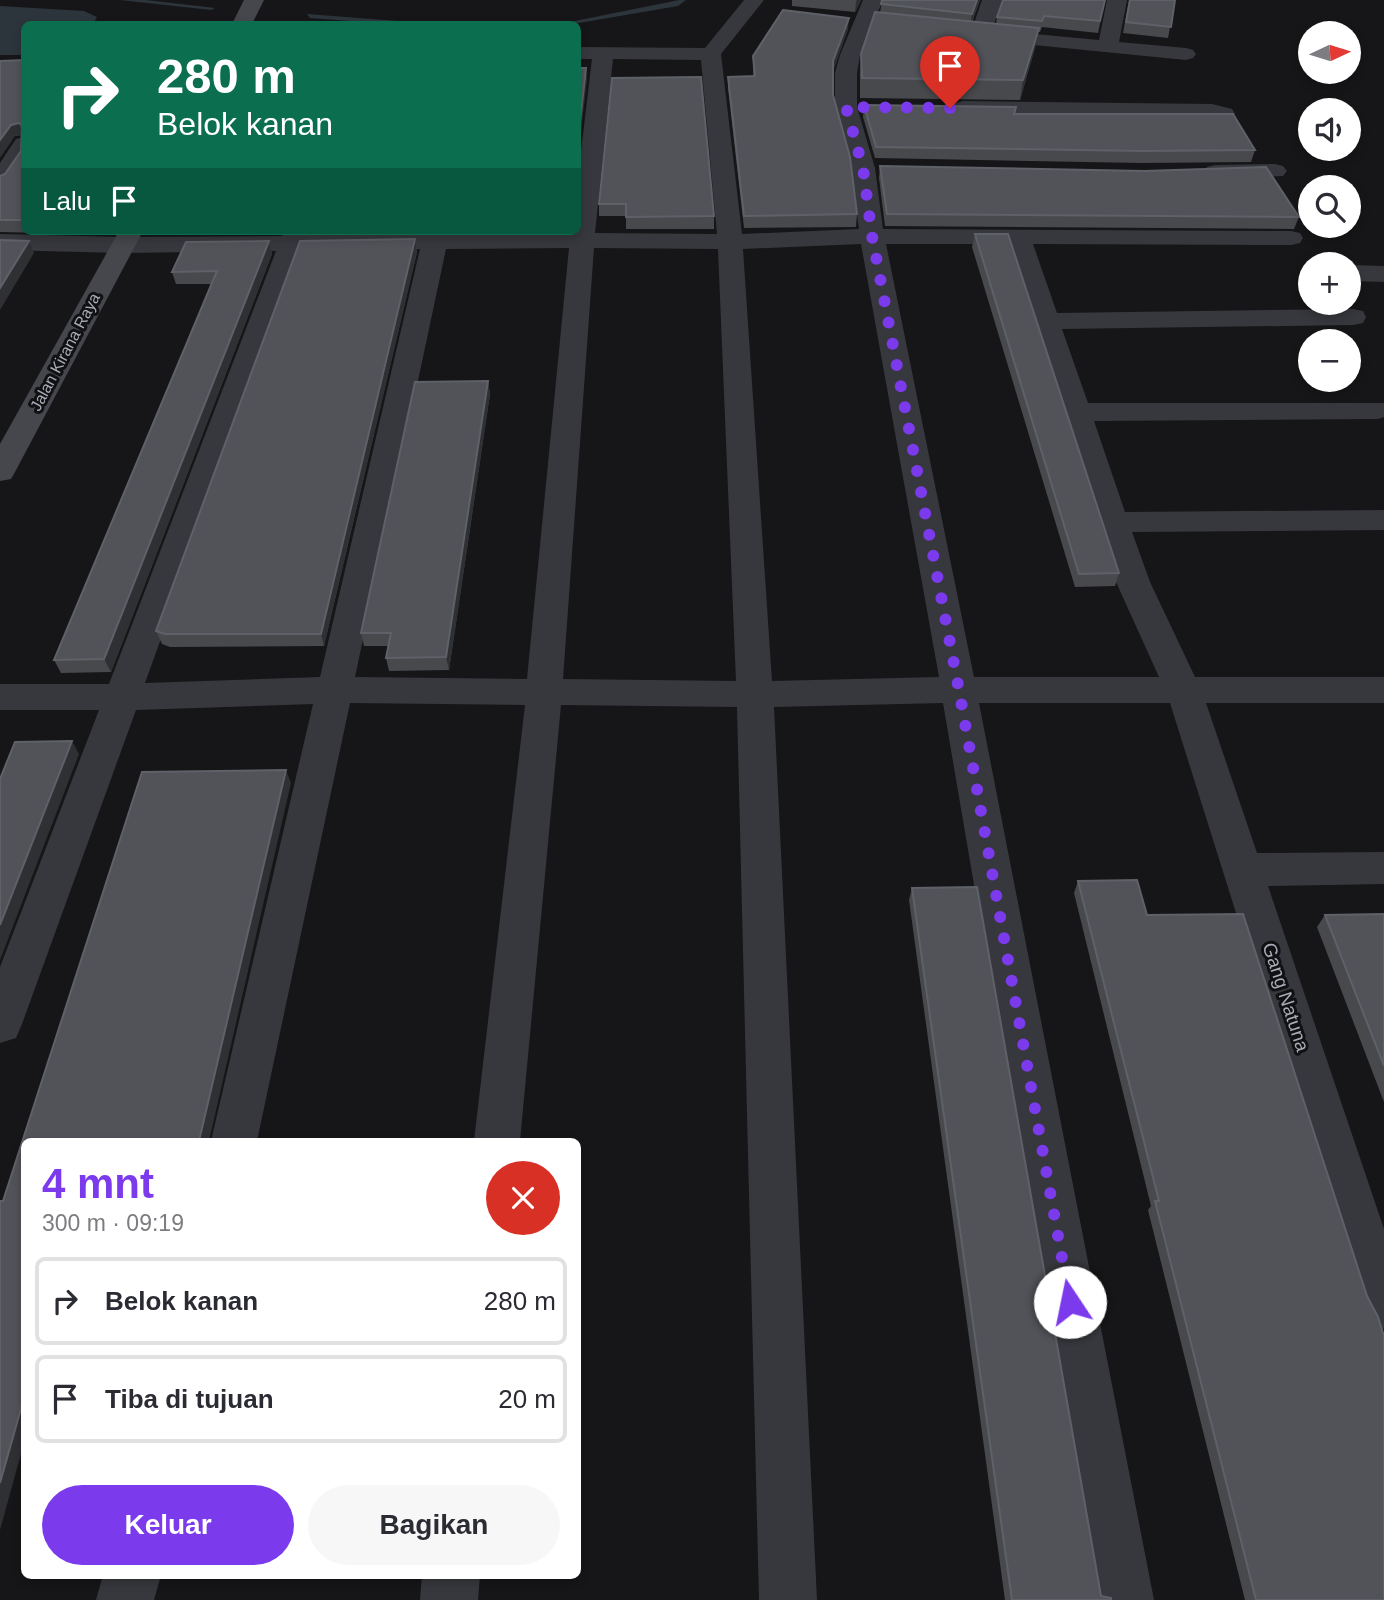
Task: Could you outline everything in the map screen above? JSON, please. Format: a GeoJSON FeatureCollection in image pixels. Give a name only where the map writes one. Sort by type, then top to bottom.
{"type":"FeatureCollection","features":[{"type":"Feature","properties":{"kind":"street"},"geometry":{"type":"LineString","coordinates":[[873,0],[856,21],[846,73],[846,107],[863,168],[872,236],[959,690],[1125,1600]]}},
{"type":"Feature","properties":{"kind":"street"},"geometry":{"type":"LineString","coordinates":[[980,35],[992,0]]}},
{"type":"Feature","properties":{"kind":"street"},"geometry":{"type":"LineString","coordinates":[[1108,46],[1117,0]]}},
{"type":"Feature","properties":{"kind":"street"},"geometry":{"type":"LineString","coordinates":[[774,12],[751,4],[711,54],[730,242],[755,694],[788,1600]]}},
{"type":"Feature","properties":{"kind":"street"},"geometry":{"type":"LineString","coordinates":[[856,21],[889,25]]}},
{"type":"Feature","properties":{"kind":"street"},"geometry":{"type":"LineString","coordinates":[[956,32],[1186,54]]}},
{"type":"Feature","properties":{"kind":"street"},"geometry":{"type":"LineString","coordinates":[[581,53],[711,54]]}},
{"type":"Feature","properties":{"kind":"street"},"geometry":{"type":"LineString","coordinates":[[497,1138],[544,692],[582,240],[603,54]]}},
{"type":"Feature","properties":{"kind":"street"},"geometry":{"type":"LineString","coordinates":[[846,107],[873,107]]}},
{"type":"Feature","properties":{"kind":"street"},"geometry":{"type":"LineString","coordinates":[[941,108],[1212,111],[1224,114]]}},
{"type":"Feature","properties":{"kind":"street"},"geometry":{"type":"LineString","coordinates":[[0,180],[21,148]]}},
{"type":"Feature","properties":{"kind":"street"},"geometry":{"type":"LineString","coordinates":[[863,168],[890,168]]}},
{"type":"Feature","properties":{"kind":"street"},"geometry":{"type":"LineString","coordinates":[[1195,172],[1275,171]]}},
{"type":"Feature","properties":{"kind":"street"},"geometry":{"type":"LineString","coordinates":[[235,1138],[435,236]]}},
{"type":"Feature","properties":{"kind":"street"},"geometry":{"type":"LineString","coordinates":[[0,242],[127,238],[435,236],[730,242],[872,236],[1291,238]]}},
{"type":"Feature","properties":{"kind":"street","name":"Gang Natuna"},"geometry":{"type":"LineString","coordinates":[[1018,236],[1133,582],[1184,692],[1274,960],[1384,1304]]}},
{"type":"Feature","properties":{"kind":"street"},"geometry":{"type":"LineString","coordinates":[[0,1024],[294,237]]}},
{"type":"Feature","properties":{"kind":"street","name":"Jalan Kirana Raya"},"geometry":{"type":"LineString","coordinates":[[0,472],[127,238]]}},
{"type":"Feature","properties":{"kind":"street"},"geometry":{"type":"LineString","coordinates":[[1361,273],[1384,274]]}},
{"type":"Feature","properties":{"kind":"street"},"geometry":{"type":"LineString","coordinates":[[1047,321],[1353,317]]}},
{"type":"Feature","properties":{"kind":"street"},"geometry":{"type":"LineString","coordinates":[[1077,412],[1378,410]]}},
{"type":"Feature","properties":{"kind":"street"},"geometry":{"type":"LineString","coordinates":[[1113,522],[1384,520]]}},
{"type":"Feature","properties":{"kind":"street"},"geometry":{"type":"LineString","coordinates":[[0,697],[122,697],[334,690],[755,694],[959,690],[1384,690]]}},
{"type":"Feature","properties":{"kind":"street"},"geometry":{"type":"LineString","coordinates":[[1242,870],[1384,868]]}},
{"type":"Feature","properties":{"kind":"street"},"geometry":{"type":"LineString","coordinates":[[125,1600],[131,1579]]}},
{"type":"Feature","properties":{"kind":"street"},"geometry":{"type":"LineString","coordinates":[[449,1600],[451,1579]]}},
{"type":"Feature","properties":{"kind":"shaded area"},"geometry":{"type":"Polygon","coordinates":[[[0,6],[84,11],[97,17],[95,21],[21,21],[21,55],[0,55],[0,6]]]}},
{"type":"Feature","properties":{"kind":"building"},"geometry":{"type":"Polygon","coordinates":[[[882,0],[977,0],[972,14],[881,4],[882,0]]]}},
{"type":"Feature","properties":{"kind":"building"},"geometry":{"type":"Polygon","coordinates":[[[1003,0],[1105,0],[1100,21],[1044,16],[1042,21],[997,17],[1003,0]]]}},
{"type":"Feature","properties":{"kind":"building"},"geometry":{"type":"Polygon","coordinates":[[[1130,0],[1175,0],[1171,27],[1126,22],[1130,0]]]}},
{"type":"Feature","properties":{"kind":"building"},"geometry":{"type":"Polygon","coordinates":[[[783,10],[849,18],[833,61],[833,95],[850,157],[857,214],[744,216],[728,77],[755,76],[753,56],[783,10]]]}},
{"type":"Feature","properties":{"kind":"building"},"geometry":{"type":"Polygon","coordinates":[[[875,12],[1039,28],[1023,80],[862,78],[861,54],[875,12]]]}},
{"type":"Feature","properties":{"kind":"building"},"geometry":{"type":"Polygon","coordinates":[[[21,60],[21,124],[11,125],[0,140],[0,61],[21,60]]]}},
{"type":"Feature","properties":{"kind":"building"},"geometry":{"type":"Polygon","coordinates":[[[581,68],[586,68],[581,113],[581,68]]]}},
{"type":"Feature","properties":{"kind":"building"},"geometry":{"type":"Polygon","coordinates":[[[701,77],[714,216],[626,217],[626,204],[599,204],[612,78],[701,77]]]}},
{"type":"Feature","properties":{"kind":"building"},"geometry":{"type":"Polygon","coordinates":[[[864,105],[1016,107],[1014,114],[1233,114],[1255,150],[876,147],[864,105]]]}},
{"type":"Feature","properties":{"kind":"building"},"geometry":{"type":"Polygon","coordinates":[[[21,151],[21,220],[0,220],[0,176],[5,174],[21,151]]]}},
{"type":"Feature","properties":{"kind":"building"},"geometry":{"type":"Polygon","coordinates":[[[880,166],[1144,171],[1266,167],[1298,217],[887,214],[880,166]]]}},
{"type":"Feature","properties":{"kind":"building"},"geometry":{"type":"Polygon","coordinates":[[[975,234],[1008,234],[1119,573],[1079,574],[975,234]]]}},
{"type":"Feature","properties":{"kind":"building"},"geometry":{"type":"Polygon","coordinates":[[[415,239],[321,634],[165,634],[156,631],[300,241],[415,239]]]}},
{"type":"Feature","properties":{"kind":"building"},"geometry":{"type":"Polygon","coordinates":[[[0,240],[29,241],[0,288],[0,240]]]}},
{"type":"Feature","properties":{"kind":"building"},"geometry":{"type":"Polygon","coordinates":[[[269,241],[104,659],[54,660],[217,271],[172,272],[186,242],[269,241]]]}},
{"type":"Feature","properties":{"kind":"building"},"geometry":{"type":"Polygon","coordinates":[[[488,381],[446,657],[386,658],[391,633],[361,633],[415,382],[488,381]]]}},
{"type":"Feature","properties":{"kind":"building"},"geometry":{"type":"Polygon","coordinates":[[[72,741],[0,925],[0,779],[15,742],[72,741]]]}},
{"type":"Feature","properties":{"kind":"building"},"geometry":{"type":"Polygon","coordinates":[[[286,770],[200,1138],[23,1138],[142,772],[286,770]]]}},
{"type":"Feature","properties":{"kind":"building"},"geometry":{"type":"Polygon","coordinates":[[[1137,880],[1147,915],[1243,914],[1367,1296],[1384,1336],[1384,1600],[1256,1600],[1155,1201],[1159,1201],[1078,881],[1137,880]]]}},
{"type":"Feature","properties":{"kind":"building"},"geometry":{"type":"Polygon","coordinates":[[[977,887],[1101,1596],[1111,1600],[1012,1600],[912,888],[977,887]]]}},
{"type":"Feature","properties":{"kind":"building"},"geometry":{"type":"Polygon","coordinates":[[[1384,914],[1384,1066],[1325,915],[1384,914]]]}},
{"type":"Feature","properties":{"kind":"building"},"geometry":{"type":"Polygon","coordinates":[[[21,1145],[21,1409],[0,1483],[0,1201],[3,1201],[21,1145]]]}},
{"type":"Feature","properties":{"kind":"waterway"},"geometry":{"type":"LineString","coordinates":[[123,0],[211,8]]}},
{"type":"Feature","properties":{"kind":"waterway"},"geometry":{"type":"LineString","coordinates":[[581,21],[678,4],[683,0]]}},
{"type":"Feature","properties":{"kind":"waterway"},"geometry":{"type":"LineString","coordinates":[[310,16],[373,21]]}},
{"type":"Feature","properties":{"kind":"route"},"geometry":{"type":"LineString","coordinates":[[950,108],[846,107],[863,168],[872,236],[959,690],[994,895],[1070,1302]]}}]}
